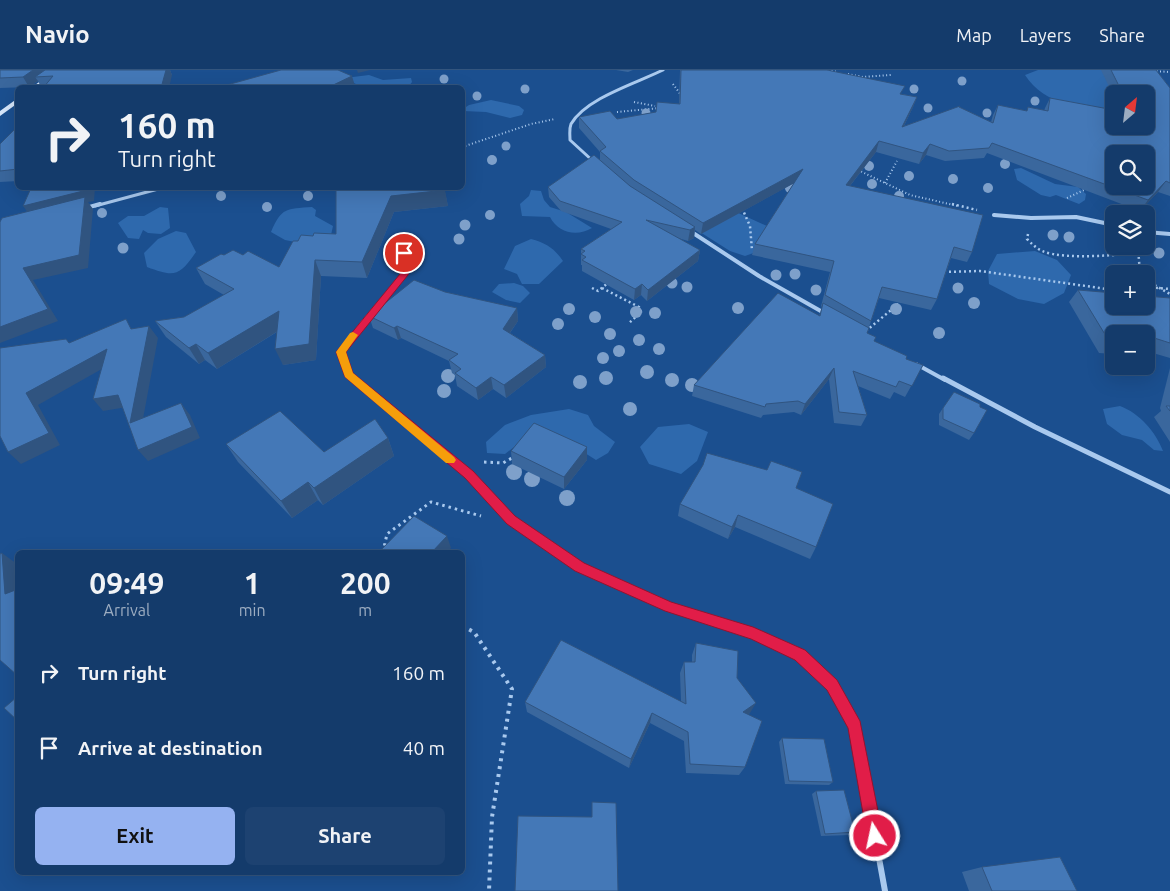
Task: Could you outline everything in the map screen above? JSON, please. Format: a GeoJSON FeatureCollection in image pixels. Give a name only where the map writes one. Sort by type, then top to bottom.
{"type":"FeatureCollection","features":[{"type":"Feature","properties":{"kind":"street"},"geometry":{"type":"LineString","coordinates":[[37,85],[58,70]]}},
{"type":"Feature","properties":{"kind":"street"},"geometry":{"type":"LineString","coordinates":[[599,166],[570,140],[570,126],[599,100],[644,81],[663,70]]}},
{"type":"Feature","properties":{"kind":"street"},"geometry":{"type":"LineString","coordinates":[[0,114],[15,102]]}},
{"type":"Feature","properties":{"kind":"street"},"geometry":{"type":"LineString","coordinates":[[82,209],[154,190]]}},
{"type":"Feature","properties":{"kind":"street"},"geometry":{"type":"LineString","coordinates":[[994,215],[1035,218],[1076,217],[1105,222]]}},
{"type":"Feature","properties":{"kind":"street"},"geometry":{"type":"LineString","coordinates":[[682,226],[751,271],[828,315]]}},
{"type":"Feature","properties":{"kind":"street"},"geometry":{"type":"LineString","coordinates":[[1155,233],[1170,234]]}},
{"type":"Feature","properties":{"kind":"street"},"geometry":{"type":"LineString","coordinates":[[404,253],[406,264],[404,275],[341,352],[349,374],[469,474],[511,520],[579,567],[669,607],[753,633],[792,651],[800,655],[832,685],[854,726],[885,891]]}},
{"type":"Feature","properties":{"kind":"street"},"geometry":{"type":"LineString","coordinates":[[908,360],[1036,428],[1170,492]]}},
{"type":"Feature","properties":{"kind":"path"},"geometry":{"type":"LineString","coordinates":[[828,70],[863,77],[891,75]]}},
{"type":"Feature","properties":{"kind":"path"},"geometry":{"type":"LineString","coordinates":[[1149,70],[1170,72]]}},
{"type":"Feature","properties":{"kind":"path"},"geometry":{"type":"LineString","coordinates":[[1149,70],[1153,76]]}},
{"type":"Feature","properties":{"kind":"path"},"geometry":{"type":"LineString","coordinates":[[670,80],[681,96]]}},
{"type":"Feature","properties":{"kind":"path"},"geometry":{"type":"LineString","coordinates":[[584,112],[665,109]]}},
{"type":"Feature","properties":{"kind":"path"},"geometry":{"type":"LineString","coordinates":[[465,146],[484,142],[500,134],[548,120],[578,117]]}},
{"type":"Feature","properties":{"kind":"path"},"geometry":{"type":"LineString","coordinates":[[885,183],[897,161]]}},
{"type":"Feature","properties":{"kind":"path"},"geometry":{"type":"LineString","coordinates":[[852,167],[910,195],[994,215]]}},
{"type":"Feature","properties":{"kind":"path"},"geometry":{"type":"LineString","coordinates":[[740,203],[750,226],[753,255],[751,271]]}},
{"type":"Feature","properties":{"kind":"path"},"geometry":{"type":"LineString","coordinates":[[1035,218],[1027,239],[1033,246],[1046,252],[1105,254]]}},
{"type":"Feature","properties":{"kind":"path"},"geometry":{"type":"LineString","coordinates":[[944,266],[938,272],[980,271],[1105,289]]}},
{"type":"Feature","properties":{"kind":"path"},"geometry":{"type":"LineString","coordinates":[[592,288],[598,291],[611,282]]}},
{"type":"Feature","properties":{"kind":"path"},"geometry":{"type":"LineString","coordinates":[[1155,285],[1170,294]]}},
{"type":"Feature","properties":{"kind":"path"},"geometry":{"type":"LineString","coordinates":[[602,288],[639,308],[642,312],[628,324]]}},
{"type":"Feature","properties":{"kind":"path"},"geometry":{"type":"LineString","coordinates":[[1155,288],[1170,289]]}},
{"type":"Feature","properties":{"kind":"path"},"geometry":{"type":"LineString","coordinates":[[862,335],[884,314],[903,301],[904,293]]}},
{"type":"Feature","properties":{"kind":"path"},"geometry":{"type":"LineString","coordinates":[[383,550],[387,534],[431,502],[487,518]]}},
{"type":"Feature","properties":{"kind":"path"},"geometry":{"type":"LineString","coordinates":[[465,628],[474,632],[512,689],[492,817],[489,891]]}},
{"type":"Feature","properties":{"kind":"shaded area"},"geometry":{"type":"Polygon","coordinates":[[[1038,70],[1111,70],[1118,84],[1105,85],[1105,114],[1065,104],[1053,99],[1042,93],[1025,75],[1038,70]]]}},
{"type":"Feature","properties":{"kind":"shaded area"},"geometry":{"type":"Polygon","coordinates":[[[337,75],[353,77],[369,75],[383,80],[411,78],[412,82],[410,85],[358,85],[337,75]]]}},
{"type":"Feature","properties":{"kind":"shaded area"},"geometry":{"type":"Polygon","coordinates":[[[491,100],[519,106],[524,110],[522,115],[510,118],[486,112],[465,111],[465,108],[491,100]]]}},
{"type":"Feature","properties":{"kind":"shaded area"},"geometry":{"type":"Polygon","coordinates":[[[1021,168],[1055,184],[1078,187],[1086,194],[1085,200],[1079,204],[1056,195],[1050,197],[1041,195],[1017,180],[1014,169],[1021,168]]]}},
{"type":"Feature","properties":{"kind":"shaded area"},"geometry":{"type":"Polygon","coordinates":[[[531,190],[541,191],[544,200],[550,207],[566,212],[592,228],[574,233],[568,232],[558,227],[550,217],[522,216],[520,204],[529,196],[531,190]]]}},
{"type":"Feature","properties":{"kind":"shaded area"},"geometry":{"type":"Polygon","coordinates":[[[160,207],[168,208],[170,228],[161,234],[148,233],[143,230],[139,239],[128,238],[118,223],[128,216],[144,216],[160,207]]]}},
{"type":"Feature","properties":{"kind":"shaded area"},"geometry":{"type":"Polygon","coordinates":[[[312,207],[316,210],[315,216],[333,226],[331,235],[310,245],[285,240],[271,232],[278,218],[286,211],[312,207]]]}},
{"type":"Feature","properties":{"kind":"shaded area"},"geometry":{"type":"Polygon","coordinates":[[[734,211],[767,226],[770,247],[745,256],[730,251],[700,232],[734,211]]]}},
{"type":"Feature","properties":{"kind":"shaded area"},"geometry":{"type":"Polygon","coordinates":[[[176,231],[186,233],[196,252],[190,260],[175,273],[147,267],[144,253],[158,239],[176,231]]]}},
{"type":"Feature","properties":{"kind":"shaded area"},"geometry":{"type":"Polygon","coordinates":[[[531,239],[549,247],[563,261],[539,284],[522,284],[517,274],[504,269],[515,246],[531,239]]]}},
{"type":"Feature","properties":{"kind":"shaded area"},"geometry":{"type":"Polygon","coordinates":[[[1035,251],[1057,260],[1071,275],[1064,293],[1044,304],[1018,299],[989,284],[988,271],[997,254],[1035,251]]]}},
{"type":"Feature","properties":{"kind":"shaded area"},"geometry":{"type":"Polygon","coordinates":[[[514,283],[523,286],[530,293],[520,303],[506,300],[492,292],[499,284],[514,283]]]}},
{"type":"Feature","properties":{"kind":"shaded area"},"geometry":{"type":"Polygon","coordinates":[[[1120,406],[1134,413],[1146,424],[1156,437],[1163,451],[1154,450],[1142,440],[1122,435],[1107,424],[1103,409],[1120,406]]]}},
{"type":"Feature","properties":{"kind":"shaded area"},"geometry":{"type":"Polygon","coordinates":[[[569,409],[588,415],[594,426],[615,442],[608,453],[596,460],[577,448],[524,439],[505,454],[487,453],[486,442],[505,425],[531,415],[569,409]]]}},
{"type":"Feature","properties":{"kind":"shaded area"},"geometry":{"type":"Polygon","coordinates":[[[689,424],[708,432],[697,461],[681,474],[649,464],[640,447],[658,427],[689,424]]]}},
{"type":"Feature","properties":{"kind":"building"},"geometry":{"type":"Polygon","coordinates":[[[0,70],[33,70],[23,77],[0,78],[0,70]]]}},
{"type":"Feature","properties":{"kind":"building"},"geometry":{"type":"Polygon","coordinates":[[[45,70],[166,70],[162,85],[46,85],[53,76],[35,77],[45,70]]]}},
{"type":"Feature","properties":{"kind":"building"},"geometry":{"type":"Polygon","coordinates":[[[281,70],[338,70],[352,76],[333,85],[227,85],[281,70]]]}},
{"type":"Feature","properties":{"kind":"building"},"geometry":{"type":"Polygon","coordinates":[[[681,70],[827,70],[905,86],[900,94],[917,97],[902,127],[960,106],[993,123],[998,105],[1027,111],[1028,107],[1048,111],[1050,98],[1105,108],[1105,135],[1155,135],[1155,85],[1118,85],[1111,70],[1156,70],[1170,88],[1170,183],[1166,181],[1155,193],[1155,145],[1105,145],[1105,184],[992,143],[989,148],[949,151],[930,144],[923,153],[879,141],[846,185],[983,215],[972,252],[954,247],[937,299],[882,287],[871,321],[825,295],[834,261],[755,244],[803,169],[703,223],[634,180],[600,151],[606,147],[579,117],[610,111],[617,119],[656,112],[657,102],[680,104],[681,70]]]}},
{"type":"Feature","properties":{"kind":"building"},"geometry":{"type":"Polygon","coordinates":[[[15,129],[15,169],[0,171],[0,144],[15,129]]]}},
{"type":"Feature","properties":{"kind":"building"},"geometry":{"type":"Polygon","coordinates":[[[594,155],[630,186],[695,227],[690,230],[646,220],[700,250],[648,290],[642,284],[635,289],[582,260],[586,257],[581,254],[585,251],[581,249],[622,222],[560,201],[548,187],[594,155]]]}},
{"type":"Feature","properties":{"kind":"building"},"geometry":{"type":"Polygon","coordinates":[[[30,190],[87,190],[23,206],[30,190]]]}},
{"type":"Feature","properties":{"kind":"building"},"geometry":{"type":"Polygon","coordinates":[[[336,190],[445,190],[391,196],[362,262],[315,260],[309,344],[275,349],[279,311],[208,353],[196,344],[189,348],[155,321],[184,317],[234,289],[196,268],[221,254],[224,255],[233,250],[243,255],[248,251],[279,267],[293,241],[298,241],[301,235],[313,236],[314,233],[336,234],[336,190]]]}},
{"type":"Feature","properties":{"kind":"building"},"geometry":{"type":"Polygon","coordinates":[[[1134,195],[1153,195],[1148,200],[1134,195]]]}},
{"type":"Feature","properties":{"kind":"building"},"geometry":{"type":"Polygon","coordinates":[[[85,197],[79,255],[23,268],[48,309],[0,327],[0,222],[2,218],[85,197]]]}},
{"type":"Feature","properties":{"kind":"building"},"geometry":{"type":"Polygon","coordinates":[[[414,280],[445,292],[517,308],[503,329],[545,355],[504,385],[491,377],[476,388],[455,373],[461,369],[449,360],[458,354],[397,326],[394,328],[369,316],[414,280]]]}},
{"type":"Feature","properties":{"kind":"building"},"geometry":{"type":"Polygon","coordinates":[[[1078,290],[1105,292],[1105,315],[1155,315],[1155,297],[1170,298],[1170,343],[1155,338],[1155,325],[1105,325],[1105,334],[1078,290]]]}},
{"type":"Feature","properties":{"kind":"building"},"geometry":{"type":"Polygon","coordinates":[[[778,293],[820,316],[823,303],[869,328],[867,333],[876,337],[874,341],[907,356],[906,359],[923,365],[912,386],[899,381],[896,387],[853,371],[867,415],[839,412],[834,368],[805,404],[798,401],[766,404],[765,407],[694,385],[778,293]]]}},
{"type":"Feature","properties":{"kind":"building"},"geometry":{"type":"Polygon","coordinates":[[[126,319],[131,329],[149,326],[130,423],[181,403],[192,427],[138,450],[118,395],[93,399],[107,349],[26,393],[49,433],[8,452],[0,436],[0,348],[66,339],[69,343],[126,319]]]}},
{"type":"Feature","properties":{"kind":"building"},"geometry":{"type":"Polygon","coordinates":[[[954,392],[980,404],[980,407],[987,410],[974,433],[943,419],[943,408],[954,392]]]}},
{"type":"Feature","properties":{"kind":"building"},"geometry":{"type":"Polygon","coordinates":[[[280,411],[324,452],[375,419],[388,438],[314,488],[308,482],[281,501],[226,444],[280,411]]]}},
{"type":"Feature","properties":{"kind":"building"},"geometry":{"type":"Polygon","coordinates":[[[534,423],[587,447],[564,477],[511,451],[534,423]]]}},
{"type":"Feature","properties":{"kind":"building"},"geometry":{"type":"Polygon","coordinates":[[[707,453],[767,470],[771,461],[802,472],[796,488],[833,504],[816,547],[738,515],[732,527],[680,504],[703,465],[707,453]]]}},
{"type":"Feature","properties":{"kind":"building"},"geometry":{"type":"Polygon","coordinates":[[[414,516],[447,536],[434,550],[381,550],[414,516]]]}},
{"type":"Feature","properties":{"kind":"building"},"geometry":{"type":"Polygon","coordinates":[[[2,553],[5,594],[15,590],[15,673],[0,660],[0,554],[2,553]]]}},
{"type":"Feature","properties":{"kind":"building"},"geometry":{"type":"Polygon","coordinates":[[[561,640],[686,704],[684,662],[695,662],[696,643],[738,651],[737,678],[756,703],[743,712],[762,721],[745,767],[690,764],[688,732],[652,713],[631,759],[525,702],[561,640]]]}},
{"type":"Feature","properties":{"kind":"building"},"geometry":{"type":"Polygon","coordinates":[[[15,699],[15,718],[4,708],[15,699]]]}},
{"type":"Feature","properties":{"kind":"building"},"geometry":{"type":"Polygon","coordinates":[[[782,738],[824,739],[833,782],[789,781],[782,738]]]}},
{"type":"Feature","properties":{"kind":"building"},"geometry":{"type":"Polygon","coordinates":[[[844,790],[855,832],[825,834],[816,791],[844,790]]]}},
{"type":"Feature","properties":{"kind":"building"},"geometry":{"type":"Polygon","coordinates":[[[592,802],[616,803],[618,891],[515,891],[518,816],[592,817],[592,802]]]}},
{"type":"Feature","properties":{"kind":"building"},"geometry":{"type":"Polygon","coordinates":[[[1060,857],[1077,891],[992,891],[982,867],[1060,857]]]}},
{"type":"Feature","properties":{"kind":"slow traffic"},"geometry":{"type":"LineString","coordinates":[[353,335],[341,352],[349,374],[450,460]]}},
{"type":"Feature","properties":{"kind":"route"},"geometry":{"type":"LineString","coordinates":[[404,253],[406,264],[404,275],[363,322],[341,352],[349,374],[469,474],[511,520],[579,567],[669,607],[753,633],[800,655],[832,685],[854,726],[875,836]]}}]}
